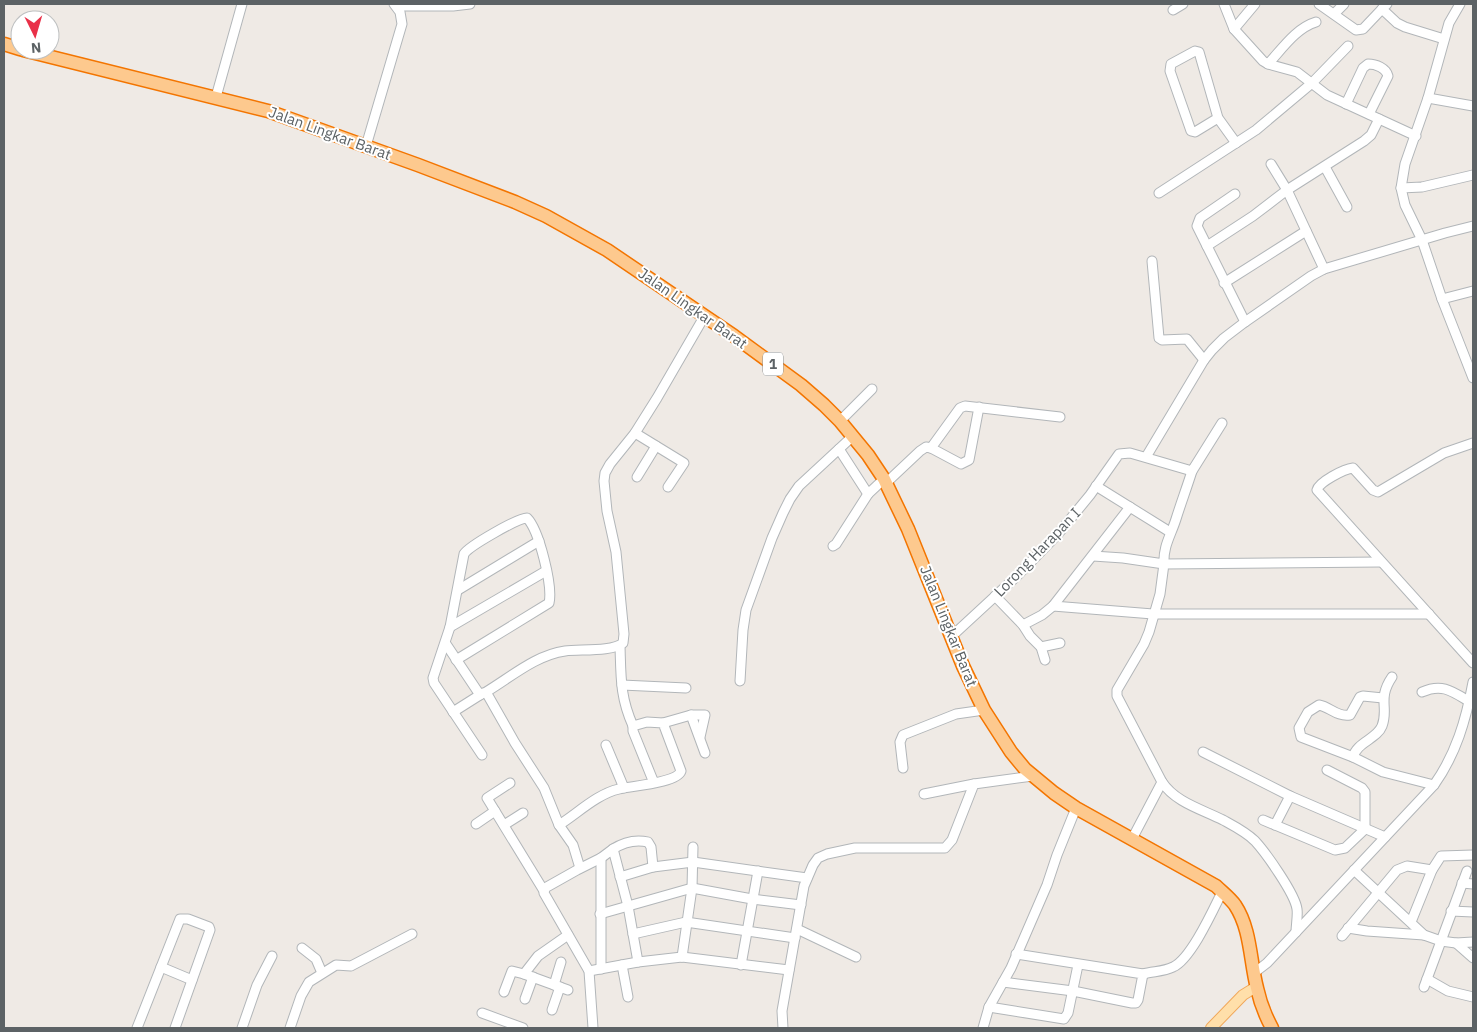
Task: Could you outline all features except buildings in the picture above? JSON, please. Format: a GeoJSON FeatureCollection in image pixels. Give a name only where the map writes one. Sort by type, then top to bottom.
{"type":"FeatureCollection","features":[{"type":"Feature","properties":{"kind":"highway","name":"Jalan Lingkar Barat"},"geometry":{"type":"LineString","coordinates":[[60,60],[268,111],[366,146],[546,216],[607,250],[734,336],[801,385],[840,420],[885,481],[908,529],[963,666],[984,710],[1011,752],[1034,776],[1076,808],[1216,886],[1222,892],[1235,906],[1246,930],[1256,987],[1264,1012],[1272,1028]]}},
{"type":"Feature","properties":{"kind":"main road"},"geometry":{"type":"LineString","coordinates":[[1212,1028],[1243,995],[1256,987]]}},
{"type":"Feature","properties":{"kind":"street"},"geometry":{"type":"LineString","coordinates":[[216,97],[242,4]]}},
{"type":"Feature","properties":{"kind":"street"},"geometry":{"type":"LineString","coordinates":[[395,5],[453,6],[470,4]]}},
{"type":"Feature","properties":{"kind":"street"},"geometry":{"type":"LineString","coordinates":[[1172,10],[1183,4]]}},
{"type":"Feature","properties":{"kind":"street"},"geometry":{"type":"LineString","coordinates":[[1224,4],[1234,29],[1263,61],[1297,72],[1327,95],[1416,136]]}},
{"type":"Feature","properties":{"kind":"street"},"geometry":{"type":"LineString","coordinates":[[1234,29],[1255,4]]}},
{"type":"Feature","properties":{"kind":"street"},"geometry":{"type":"LineString","coordinates":[[1319,4],[1359,31],[1385,6],[1397,23],[1444,39]]}},
{"type":"Feature","properties":{"kind":"street"},"geometry":{"type":"LineString","coordinates":[[1334,14],[1344,4]]}},
{"type":"Feature","properties":{"kind":"street"},"geometry":{"type":"LineString","coordinates":[[1460,4],[1449,23],[1428,98],[1405,164],[1400,188],[1405,205],[1422,240],[1442,299],[1473,378]]}},
{"type":"Feature","properties":{"kind":"street"},"geometry":{"type":"LineString","coordinates":[[366,146],[402,24],[400,12],[395,5]]}},
{"type":"Feature","properties":{"kind":"street"},"geometry":{"type":"LineString","coordinates":[[1268,64],[1299,31],[1316,22]]}},
{"type":"Feature","properties":{"kind":"street"},"geometry":{"type":"LineString","coordinates":[[1159,193],[1256,130],[1312,83],[1348,46]]}},
{"type":"Feature","properties":{"kind":"street"},"geometry":{"type":"LineString","coordinates":[[1218,118],[1195,132],[1191,131],[1170,71],[1171,64],[1195,51],[1199,52],[1218,118],[1236,144]]}},
{"type":"Feature","properties":{"kind":"street"},"geometry":{"type":"LineString","coordinates":[[1346,104],[1362,68],[1372,64],[1384,69],[1388,76],[1369,114]]}},
{"type":"Feature","properties":{"kind":"street"},"geometry":{"type":"LineString","coordinates":[[1428,98],[1473,106]]}},
{"type":"Feature","properties":{"kind":"street"},"geometry":{"type":"LineString","coordinates":[[1207,246],[1253,216],[1287,190],[1368,138],[1379,119]]}},
{"type":"Feature","properties":{"kind":"street"},"geometry":{"type":"LineString","coordinates":[[1271,164],[1287,190],[1324,270]]}},
{"type":"Feature","properties":{"kind":"street"},"geometry":{"type":"LineString","coordinates":[[1325,167],[1347,208]]}},
{"type":"Feature","properties":{"kind":"street"},"geometry":{"type":"LineString","coordinates":[[1400,188],[1422,187],[1473,175]]}},
{"type":"Feature","properties":{"kind":"street"},"geometry":{"type":"LineString","coordinates":[[1236,194],[1197,222],[1198,229],[1244,322]]}},
{"type":"Feature","properties":{"kind":"street"},"geometry":{"type":"LineString","coordinates":[[1192,471],[1146,457],[1204,360],[1224,338],[1311,276],[1324,270],[1473,226]]}},
{"type":"Feature","properties":{"kind":"street"},"geometry":{"type":"LineString","coordinates":[[1224,282],[1306,231]]}},
{"type":"Feature","properties":{"kind":"street"},"geometry":{"type":"LineString","coordinates":[[1152,261],[1159,338],[1162,340],[1187,339],[1204,360]]}},
{"type":"Feature","properties":{"kind":"street"},"geometry":{"type":"LineString","coordinates":[[1442,299],[1473,291]]}},
{"type":"Feature","properties":{"kind":"street"},"geometry":{"type":"LineString","coordinates":[[654,783],[626,710],[622,685],[620,646],[625,640],[616,552],[607,511],[604,476],[610,464],[635,433],[665,385],[704,316]]}},
{"type":"Feature","properties":{"kind":"street"},"geometry":{"type":"LineString","coordinates":[[840,420],[872,390]]}},
{"type":"Feature","properties":{"kind":"street"},"geometry":{"type":"LineString","coordinates":[[931,448],[960,408],[965,406],[1060,418]]}},
{"type":"Feature","properties":{"kind":"street"},"geometry":{"type":"LineString","coordinates":[[833,546],[868,494],[926,447],[961,464],[966,463],[969,460],[979,407]]}},
{"type":"Feature","properties":{"kind":"street"},"geometry":{"type":"LineString","coordinates":[[1222,423],[1192,471],[1164,549],[1160,594],[1144,644],[1117,690],[1117,694],[1166,789],[1177,798],[1237,828],[1255,842],[1294,897],[1297,910],[1296,932]]}},
{"type":"Feature","properties":{"kind":"street"},"geometry":{"type":"LineString","coordinates":[[635,433],[684,462],[668,487]]}},
{"type":"Feature","properties":{"kind":"street"},"geometry":{"type":"LineString","coordinates":[[740,681],[746,610],[772,538],[795,491],[853,436]]}},
{"type":"Feature","properties":{"kind":"street"},"geometry":{"type":"LineString","coordinates":[[1473,443],[1444,453],[1378,492],[1373,490],[1353,468],[1346,469],[1318,486],[1318,493],[1473,663]]}},
{"type":"Feature","properties":{"kind":"street"},"geometry":{"type":"LineString","coordinates":[[637,477],[656,446]]}},
{"type":"Feature","properties":{"kind":"street"},"geometry":{"type":"LineString","coordinates":[[839,449],[868,494]]}},
{"type":"Feature","properties":{"kind":"street","name":"Lorong Harapan I"},"geometry":{"type":"LineString","coordinates":[[952,636],[1058,534],[1119,454],[1130,453],[1146,457]]}},
{"type":"Feature","properties":{"kind":"street"},"geometry":{"type":"LineString","coordinates":[[1096,486],[1170,532]]}},
{"type":"Feature","properties":{"kind":"street"},"geometry":{"type":"LineString","coordinates":[[1023,625],[1042,615],[1053,606],[1130,507]]}},
{"type":"Feature","properties":{"kind":"street"},"geometry":{"type":"LineString","coordinates":[[456,660],[547,605],[550,600],[539,541],[529,520],[524,517],[473,546],[464,554],[446,644],[433,681],[482,755]]}},
{"type":"Feature","properties":{"kind":"street"},"geometry":{"type":"LineString","coordinates":[[458,590],[539,541]]}},
{"type":"Feature","properties":{"kind":"street"},"geometry":{"type":"LineString","coordinates":[[1093,556],[1164,564],[1381,562]]}},
{"type":"Feature","properties":{"kind":"street"},"geometry":{"type":"LineString","coordinates":[[450,627],[546,571]]}},
{"type":"Feature","properties":{"kind":"street"},"geometry":{"type":"LineString","coordinates":[[995,596],[1041,647],[1045,660]]}},
{"type":"Feature","properties":{"kind":"street"},"geometry":{"type":"LineString","coordinates":[[1053,606],[1153,614],[1429,614]]}},
{"type":"Feature","properties":{"kind":"street"},"geometry":{"type":"LineString","coordinates":[[1041,647],[1060,643]]}},
{"type":"Feature","properties":{"kind":"street"},"geometry":{"type":"LineString","coordinates":[[446,644],[456,660],[483,693],[544,788],[559,825],[573,845],[580,868]]}},
{"type":"Feature","properties":{"kind":"street"},"geometry":{"type":"LineString","coordinates":[[453,712],[544,656],[566,651],[620,646]]}},
{"type":"Feature","properties":{"kind":"street"},"geometry":{"type":"LineString","coordinates":[[1353,757],[1358,747],[1381,728],[1384,717],[1383,698],[1385,688],[1392,677]]}},
{"type":"Feature","properties":{"kind":"street"},"geometry":{"type":"LineString","coordinates":[[1254,973],[1267,963],[1434,785],[1452,758],[1459,740],[1470,702],[1473,682]]}},
{"type":"Feature","properties":{"kind":"street"},"geometry":{"type":"LineString","coordinates":[[622,685],[686,688]]}},
{"type":"Feature","properties":{"kind":"street"},"geometry":{"type":"LineString","coordinates":[[1422,692],[1432,688],[1445,689],[1470,702]]}},
{"type":"Feature","properties":{"kind":"street"},"geometry":{"type":"LineString","coordinates":[[1383,698],[1360,697],[1350,715],[1346,716],[1339,715],[1319,705],[1308,712],[1299,728],[1301,737],[1353,757],[1382,772],[1434,785]]}},
{"type":"Feature","properties":{"kind":"street"},"geometry":{"type":"LineString","coordinates":[[903,768],[900,742],[903,735],[956,714],[984,710]]}},
{"type":"Feature","properties":{"kind":"street"},"geometry":{"type":"LineString","coordinates":[[633,726],[648,722],[663,723],[692,716],[705,752]]}},
{"type":"Feature","properties":{"kind":"street"},"geometry":{"type":"LineString","coordinates":[[559,825],[602,796],[617,789],[677,777],[681,771],[663,723]]}},
{"type":"Feature","properties":{"kind":"street"},"geometry":{"type":"LineString","coordinates":[[606,745],[624,788]]}},
{"type":"Feature","properties":{"kind":"street"},"geometry":{"type":"LineString","coordinates":[[1203,752],[1290,796],[1385,837]]}},
{"type":"Feature","properties":{"kind":"street"},"geometry":{"type":"LineString","coordinates":[[1263,820],[1338,850],[1345,848],[1365,829],[1365,792],[1362,788],[1327,770]]}},
{"type":"Feature","properties":{"kind":"street"},"geometry":{"type":"LineString","coordinates":[[924,794],[974,784],[1034,776]]}},
{"type":"Feature","properties":{"kind":"street"},"geometry":{"type":"LineString","coordinates":[[1132,839],[1162,782]]}},
{"type":"Feature","properties":{"kind":"street"},"geometry":{"type":"LineString","coordinates":[[486,798],[510,783]]}},
{"type":"Feature","properties":{"kind":"street"},"geometry":{"type":"LineString","coordinates":[[783,1028],[782,1011],[801,905],[807,878],[818,858],[836,851],[855,848],[945,848],[952,840],[974,784]]}},
{"type":"Feature","properties":{"kind":"street"},"geometry":{"type":"LineString","coordinates":[[481,790],[544,890],[589,971],[593,1028]]}},
{"type":"Feature","properties":{"kind":"street"},"geometry":{"type":"LineString","coordinates":[[1275,825],[1290,796]]}},
{"type":"Feature","properties":{"kind":"street"},"geometry":{"type":"LineString","coordinates":[[983,1028],[989,1007],[1004,982],[1047,885],[1076,808]]}},
{"type":"Feature","properties":{"kind":"street"},"geometry":{"type":"LineString","coordinates":[[476,824],[495,811]]}},
{"type":"Feature","properties":{"kind":"street"},"geometry":{"type":"LineString","coordinates":[[504,825],[523,812]]}},
{"type":"Feature","properties":{"kind":"street"},"geometry":{"type":"LineString","coordinates":[[544,890],[624,843],[632,841],[648,842],[651,847],[653,867]]}},
{"type":"Feature","properties":{"kind":"street"},"geometry":{"type":"LineString","coordinates":[[682,957],[692,888],[693,847]]}},
{"type":"Feature","properties":{"kind":"street"},"geometry":{"type":"LineString","coordinates":[[613,850],[628,906],[638,962]]}},
{"type":"Feature","properties":{"kind":"street"},"geometry":{"type":"LineString","coordinates":[[1411,922],[1432,870],[1441,856],[1473,855]]}},
{"type":"Feature","properties":{"kind":"street"},"geometry":{"type":"LineString","coordinates":[[601,858],[601,969]]}},
{"type":"Feature","properties":{"kind":"street"},"geometry":{"type":"LineString","coordinates":[[620,878],[653,867],[693,862],[807,878]]}},
{"type":"Feature","properties":{"kind":"street"},"geometry":{"type":"LineString","coordinates":[[1342,936],[1397,870],[1407,866],[1432,870]]}},
{"type":"Feature","properties":{"kind":"street"},"geometry":{"type":"LineString","coordinates":[[1354,870],[1424,935]]}},
{"type":"Feature","properties":{"kind":"street"},"geometry":{"type":"LineString","coordinates":[[741,965],[758,871]]}},
{"type":"Feature","properties":{"kind":"street"},"geometry":{"type":"LineString","coordinates":[[1468,871],[1451,911],[1425,983],[1473,997]]}},
{"type":"Feature","properties":{"kind":"street"},"geometry":{"type":"LineString","coordinates":[[1462,883],[1473,884]]}},
{"type":"Feature","properties":{"kind":"street"},"geometry":{"type":"LineString","coordinates":[[600,914],[692,888],[752,899],[801,905]]}},
{"type":"Feature","properties":{"kind":"street"},"geometry":{"type":"LineString","coordinates":[[1016,954],[1143,974],[1164,970],[1176,966],[1200,936],[1222,892]]}},
{"type":"Feature","properties":{"kind":"street"},"geometry":{"type":"LineString","coordinates":[[1451,911],[1473,912]]}},
{"type":"Feature","properties":{"kind":"street"},"geometry":{"type":"LineString","coordinates":[[137,1028],[180,919],[188,919],[209,927],[209,933],[175,1028]]}},
{"type":"Feature","properties":{"kind":"street"},"geometry":{"type":"LineString","coordinates":[[633,934],[686,922],[747,930],[796,933],[856,957]]}},
{"type":"Feature","properties":{"kind":"street"},"geometry":{"type":"LineString","coordinates":[[1348,928],[1424,935],[1441,941],[1456,943],[1473,942]]}},
{"type":"Feature","properties":{"kind":"street"},"geometry":{"type":"LineString","coordinates":[[290,1028],[301,996],[309,982],[329,969],[351,966],[412,934]]}},
{"type":"Feature","properties":{"kind":"street"},"geometry":{"type":"LineString","coordinates":[[525,999],[528,976],[538,956],[568,935]]}},
{"type":"Feature","properties":{"kind":"street"},"geometry":{"type":"LineString","coordinates":[[1456,943],[1473,958]]}},
{"type":"Feature","properties":{"kind":"street"},"geometry":{"type":"LineString","coordinates":[[302,948],[329,969]]}},
{"type":"Feature","properties":{"kind":"street"},"geometry":{"type":"LineString","coordinates":[[242,1028],[257,986],[272,956]]}},
{"type":"Feature","properties":{"kind":"street"},"geometry":{"type":"LineString","coordinates":[[589,971],[638,962],[682,957],[789,970]]}},
{"type":"Feature","properties":{"kind":"street"},"geometry":{"type":"LineString","coordinates":[[552,1010],[561,988],[561,962]]}},
{"type":"Feature","properties":{"kind":"street"},"geometry":{"type":"LineString","coordinates":[[622,965],[628,997]]}},
{"type":"Feature","properties":{"kind":"street"},"geometry":{"type":"LineString","coordinates":[[989,1007],[1063,1019],[1068,1013],[1078,965]]}},
{"type":"Feature","properties":{"kind":"street"},"geometry":{"type":"LineString","coordinates":[[161,967],[192,980]]}},
{"type":"Feature","properties":{"kind":"street"},"geometry":{"type":"LineString","coordinates":[[504,992],[512,971],[561,988]]}},
{"type":"Feature","properties":{"kind":"street"},"geometry":{"type":"LineString","coordinates":[[1004,982],[1134,1003],[1138,1000],[1143,974]]}},
{"type":"Feature","properties":{"kind":"street"},"geometry":{"type":"LineString","coordinates":[[482,1013],[523,1028]]}}]}
